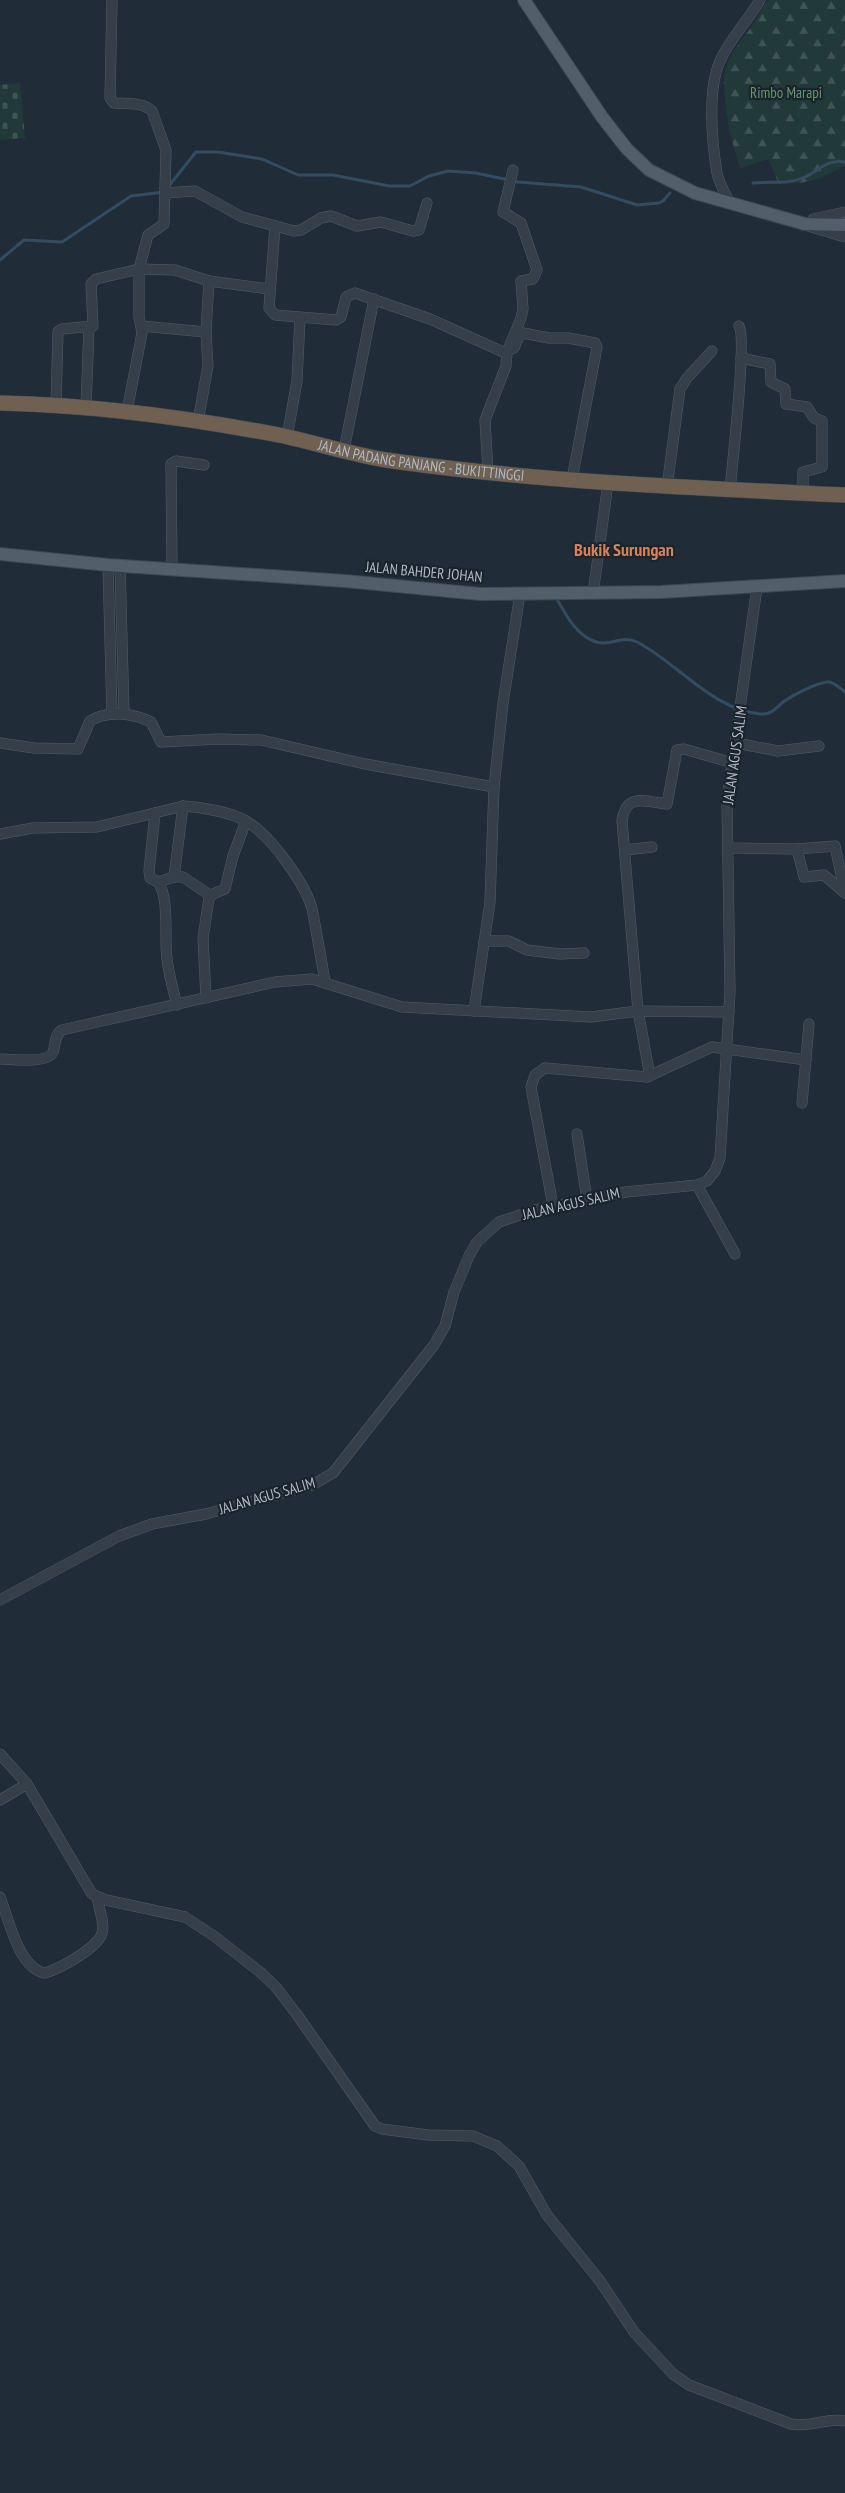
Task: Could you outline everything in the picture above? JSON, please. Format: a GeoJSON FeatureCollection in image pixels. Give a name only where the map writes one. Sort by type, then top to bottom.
{"type":"FeatureCollection","features":[{"type":"Feature","properties":{"kind":"highway","name":"JALAN PADANG PANJANG - BUKITTINGGI"},"geometry":{"type":"LineString","coordinates":[[0,403],[56,404],[127,411],[198,421],[287,437],[389,460],[488,471],[667,487],[845,495]]}},
{"type":"Feature","properties":{"kind":"main road"},"geometry":{"type":"LineString","coordinates":[[524,0],[587,95],[627,149],[649,170],[695,193],[804,221],[845,225]]}},
{"type":"Feature","properties":{"kind":"main road"},"geometry":{"type":"LineString","coordinates":[[804,221],[845,220]]}},
{"type":"Feature","properties":{"kind":"main road","name":"JALAN BAHDER JOHAN"},"geometry":{"type":"LineString","coordinates":[[0,554],[480,594],[593,594],[845,581]]}},
{"type":"Feature","properties":{"kind":"street"},"geometry":{"type":"LineString","coordinates":[[112,0],[110,98],[114,102],[143,105],[152,111],[166,150],[164,224],[148,235],[139,269],[139,317],[141,326],[127,411]]}},
{"type":"Feature","properties":{"kind":"street"},"geometry":{"type":"LineString","coordinates":[[729,201],[717,173],[714,145],[714,83],[719,62],[736,31],[760,0]]}},
{"type":"Feature","properties":{"kind":"street"},"geometry":{"type":"LineString","coordinates":[[488,471],[484,420],[508,360],[507,352],[523,309],[521,281],[533,279],[536,270],[521,223],[503,212],[513,170]]}},
{"type":"Feature","properties":{"kind":"street"},"geometry":{"type":"LineString","coordinates":[[165,193],[195,191],[242,217],[298,231],[321,218],[331,216],[357,226],[381,222],[417,231],[421,228],[427,203]]}},
{"type":"Feature","properties":{"kind":"street"},"geometry":{"type":"LineString","coordinates":[[804,221],[845,212]]}},
{"type":"Feature","properties":{"kind":"street"},"geometry":{"type":"LineString","coordinates":[[804,221],[822,232],[845,237]]}},
{"type":"Feature","properties":{"kind":"street"},"geometry":{"type":"LineString","coordinates":[[275,226],[272,247],[274,259],[269,289],[270,311],[276,315],[339,319],[346,297],[351,293],[430,319],[503,352],[514,348],[520,334],[523,333],[549,338],[568,338],[596,345],[572,479]]}},
{"type":"Feature","properties":{"kind":"street"},"geometry":{"type":"LineString","coordinates":[[56,404],[58,332],[62,329],[89,328],[94,324],[93,281],[139,269],[180,271],[209,281],[269,289]]}},
{"type":"Feature","properties":{"kind":"street"},"geometry":{"type":"LineString","coordinates":[[198,421],[208,366],[206,332],[209,281]]}},
{"type":"Feature","properties":{"kind":"street"},"geometry":{"type":"LineString","coordinates":[[344,450],[374,300]]}},
{"type":"Feature","properties":{"kind":"street"},"geometry":{"type":"LineString","coordinates":[[287,437],[297,382],[300,318]]}},
{"type":"Feature","properties":{"kind":"street"},"geometry":{"type":"LineString","coordinates":[[141,326],[206,332]]}},
{"type":"Feature","properties":{"kind":"street"},"geometry":{"type":"LineString","coordinates":[[730,490],[741,358],[742,336],[739,326]]}},
{"type":"Feature","properties":{"kind":"street"},"geometry":{"type":"LineString","coordinates":[[86,407],[89,328]]}},
{"type":"Feature","properties":{"kind":"street"},"geometry":{"type":"LineString","coordinates":[[667,487],[680,389],[687,378],[712,351]]}},
{"type":"Feature","properties":{"kind":"street"},"geometry":{"type":"LineString","coordinates":[[741,358],[770,364],[771,382],[785,389],[786,404],[807,407],[814,418],[822,421],[822,467],[804,472],[803,493]]}},
{"type":"Feature","properties":{"kind":"street"},"geometry":{"type":"LineString","coordinates":[[172,568],[171,464],[176,461],[204,465]]}},
{"type":"Feature","properties":{"kind":"street"},"geometry":{"type":"LineString","coordinates":[[593,594],[608,483]]}},
{"type":"Feature","properties":{"kind":"street"},"geometry":{"type":"LineString","coordinates":[[114,565],[124,714]]}},
{"type":"Feature","properties":{"kind":"street"},"geometry":{"type":"LineString","coordinates":[[112,714],[114,565]]}},
{"type":"Feature","properties":{"kind":"street","name":"JALAN AGUS SALIM"},"geometry":{"type":"LineString","coordinates":[[0,1600],[119,1536],[152,1524],[206,1514],[312,1485],[328,1476],[434,1345],[445,1326],[454,1292],[469,1256],[477,1242],[499,1222],[553,1206],[626,1192],[697,1185],[712,1177],[720,1158],[728,1049],[727,800],[757,587]]}},
{"type":"Feature","properties":{"kind":"street"},"geometry":{"type":"LineString","coordinates":[[474,1011],[490,902],[494,787],[503,703],[520,594]]}},
{"type":"Feature","properties":{"kind":"street"},"geometry":{"type":"LineString","coordinates":[[0,743],[34,748],[78,749],[90,721],[112,714],[124,714],[151,722],[161,742],[218,739],[261,740],[365,764],[494,787]]}},
{"type":"Feature","properties":{"kind":"street"},"geometry":{"type":"LineString","coordinates":[[736,743],[778,751],[818,746]]}},
{"type":"Feature","properties":{"kind":"street"},"geometry":{"type":"LineString","coordinates":[[650,1076],[638,1011],[622,821],[624,809],[629,803],[638,801],[667,804],[676,750],[684,749],[733,763]]}},
{"type":"Feature","properties":{"kind":"street"},"geometry":{"type":"LineString","coordinates":[[174,876],[183,806]]}},
{"type":"Feature","properties":{"kind":"street"},"geometry":{"type":"LineString","coordinates":[[0,834],[33,828],[97,827],[183,806],[197,806],[246,821],[272,845],[305,894],[313,913],[325,981]]}},
{"type":"Feature","properties":{"kind":"street"},"geometry":{"type":"LineString","coordinates":[[155,813],[149,871],[150,878],[158,882],[162,889],[167,960],[177,1005]]}},
{"type":"Feature","properties":{"kind":"street"},"geometry":{"type":"LineString","coordinates":[[210,896],[225,890],[233,856],[246,821]]}},
{"type":"Feature","properties":{"kind":"street"},"geometry":{"type":"LineString","coordinates":[[728,848],[797,849],[835,846],[845,893]]}},
{"type":"Feature","properties":{"kind":"street"},"geometry":{"type":"LineString","coordinates":[[625,850],[652,848]]}},
{"type":"Feature","properties":{"kind":"street"},"geometry":{"type":"LineString","coordinates":[[797,849],[804,877],[824,875],[845,893]]}},
{"type":"Feature","properties":{"kind":"street"},"geometry":{"type":"LineString","coordinates":[[158,882],[174,876],[183,877],[210,896]]}},
{"type":"Feature","properties":{"kind":"street"},"geometry":{"type":"LineString","coordinates":[[206,998],[203,938],[210,896]]}},
{"type":"Feature","properties":{"kind":"street"},"geometry":{"type":"LineString","coordinates":[[484,941],[509,941],[527,950],[560,954],[584,953]]}},
{"type":"Feature","properties":{"kind":"street"},"geometry":{"type":"LineString","coordinates":[[0,1059],[44,1058],[52,1054],[57,1034],[62,1030],[275,982],[312,979],[325,981],[402,1007],[591,1018],[638,1011],[729,1012]]}},
{"type":"Feature","properties":{"kind":"street"},"geometry":{"type":"LineString","coordinates":[[802,1103],[809,1024]]}},
{"type":"Feature","properties":{"kind":"street"},"geometry":{"type":"LineString","coordinates":[[553,1206],[530,1087],[535,1076],[545,1068],[552,1067],[639,1077],[650,1076],[708,1048],[806,1060]]}},
{"type":"Feature","properties":{"kind":"street"},"geometry":{"type":"LineString","coordinates":[[577,1134],[587,1200]]}},
{"type":"Feature","properties":{"kind":"street"},"geometry":{"type":"LineString","coordinates":[[697,1185],[735,1254]]}},
{"type":"Feature","properties":{"kind":"street"},"geometry":{"type":"LineString","coordinates":[[0,1754],[27,1784],[92,1894],[97,1898],[184,1917],[209,1932],[260,1972],[276,1987],[298,2016],[375,2126],[382,2130],[428,2135],[473,2136],[491,2143],[510,2156],[519,2166],[547,2215],[600,2281],[634,2332],[681,2380],[791,2424],[807,2426],[836,2420],[845,2421]]}},
{"type":"Feature","properties":{"kind":"street"},"geometry":{"type":"LineString","coordinates":[[0,1800],[27,1784]]}},
{"type":"Feature","properties":{"kind":"street"},"geometry":{"type":"LineString","coordinates":[[1,1901],[16,1946],[37,1971],[45,1973],[87,1951],[102,1936],[103,1928],[97,1898]]}},
{"type":"Feature","properties":{"kind":"green space","name":"Rimbo Marapi"},"geometry":{"type":"Polygon","coordinates":[[[769,0],[845,0],[845,165],[829,174],[806,182],[779,184],[768,159],[741,168],[730,132],[724,88],[727,65],[735,49],[769,0]]]}},
{"type":"Feature","properties":{"kind":"green space"},"geometry":{"type":"Polygon","coordinates":[[[20,83],[25,138],[0,140],[0,85],[20,83]]]}},
{"type":"Feature","properties":{"kind":"waterway"},"geometry":{"type":"LineString","coordinates":[[168,187],[196,152],[218,152],[262,159],[298,175],[333,175],[389,186],[410,186],[429,176],[448,171],[476,173],[518,182],[581,187],[637,205],[659,203],[670,193]]}},
{"type":"Feature","properties":{"kind":"waterway"},"geometry":{"type":"LineString","coordinates":[[753,183],[792,181],[805,177],[833,162],[845,162]]}},
{"type":"Feature","properties":{"kind":"waterway"},"geometry":{"type":"LineString","coordinates":[[0,260],[24,240],[62,242],[131,196],[164,192]]}},
{"type":"Feature","properties":{"kind":"waterway"},"geometry":{"type":"LineString","coordinates":[[558,601],[567,616],[586,637],[601,643],[624,640],[637,642],[711,695],[743,711],[761,714],[768,713],[792,696],[825,682],[833,683],[845,692]]}},
{"type":"Feature","properties":{"kind":"district","name":"Bukik Surungan"},"geometry":{"type":"Point","coordinates":[624,550]}}]}
